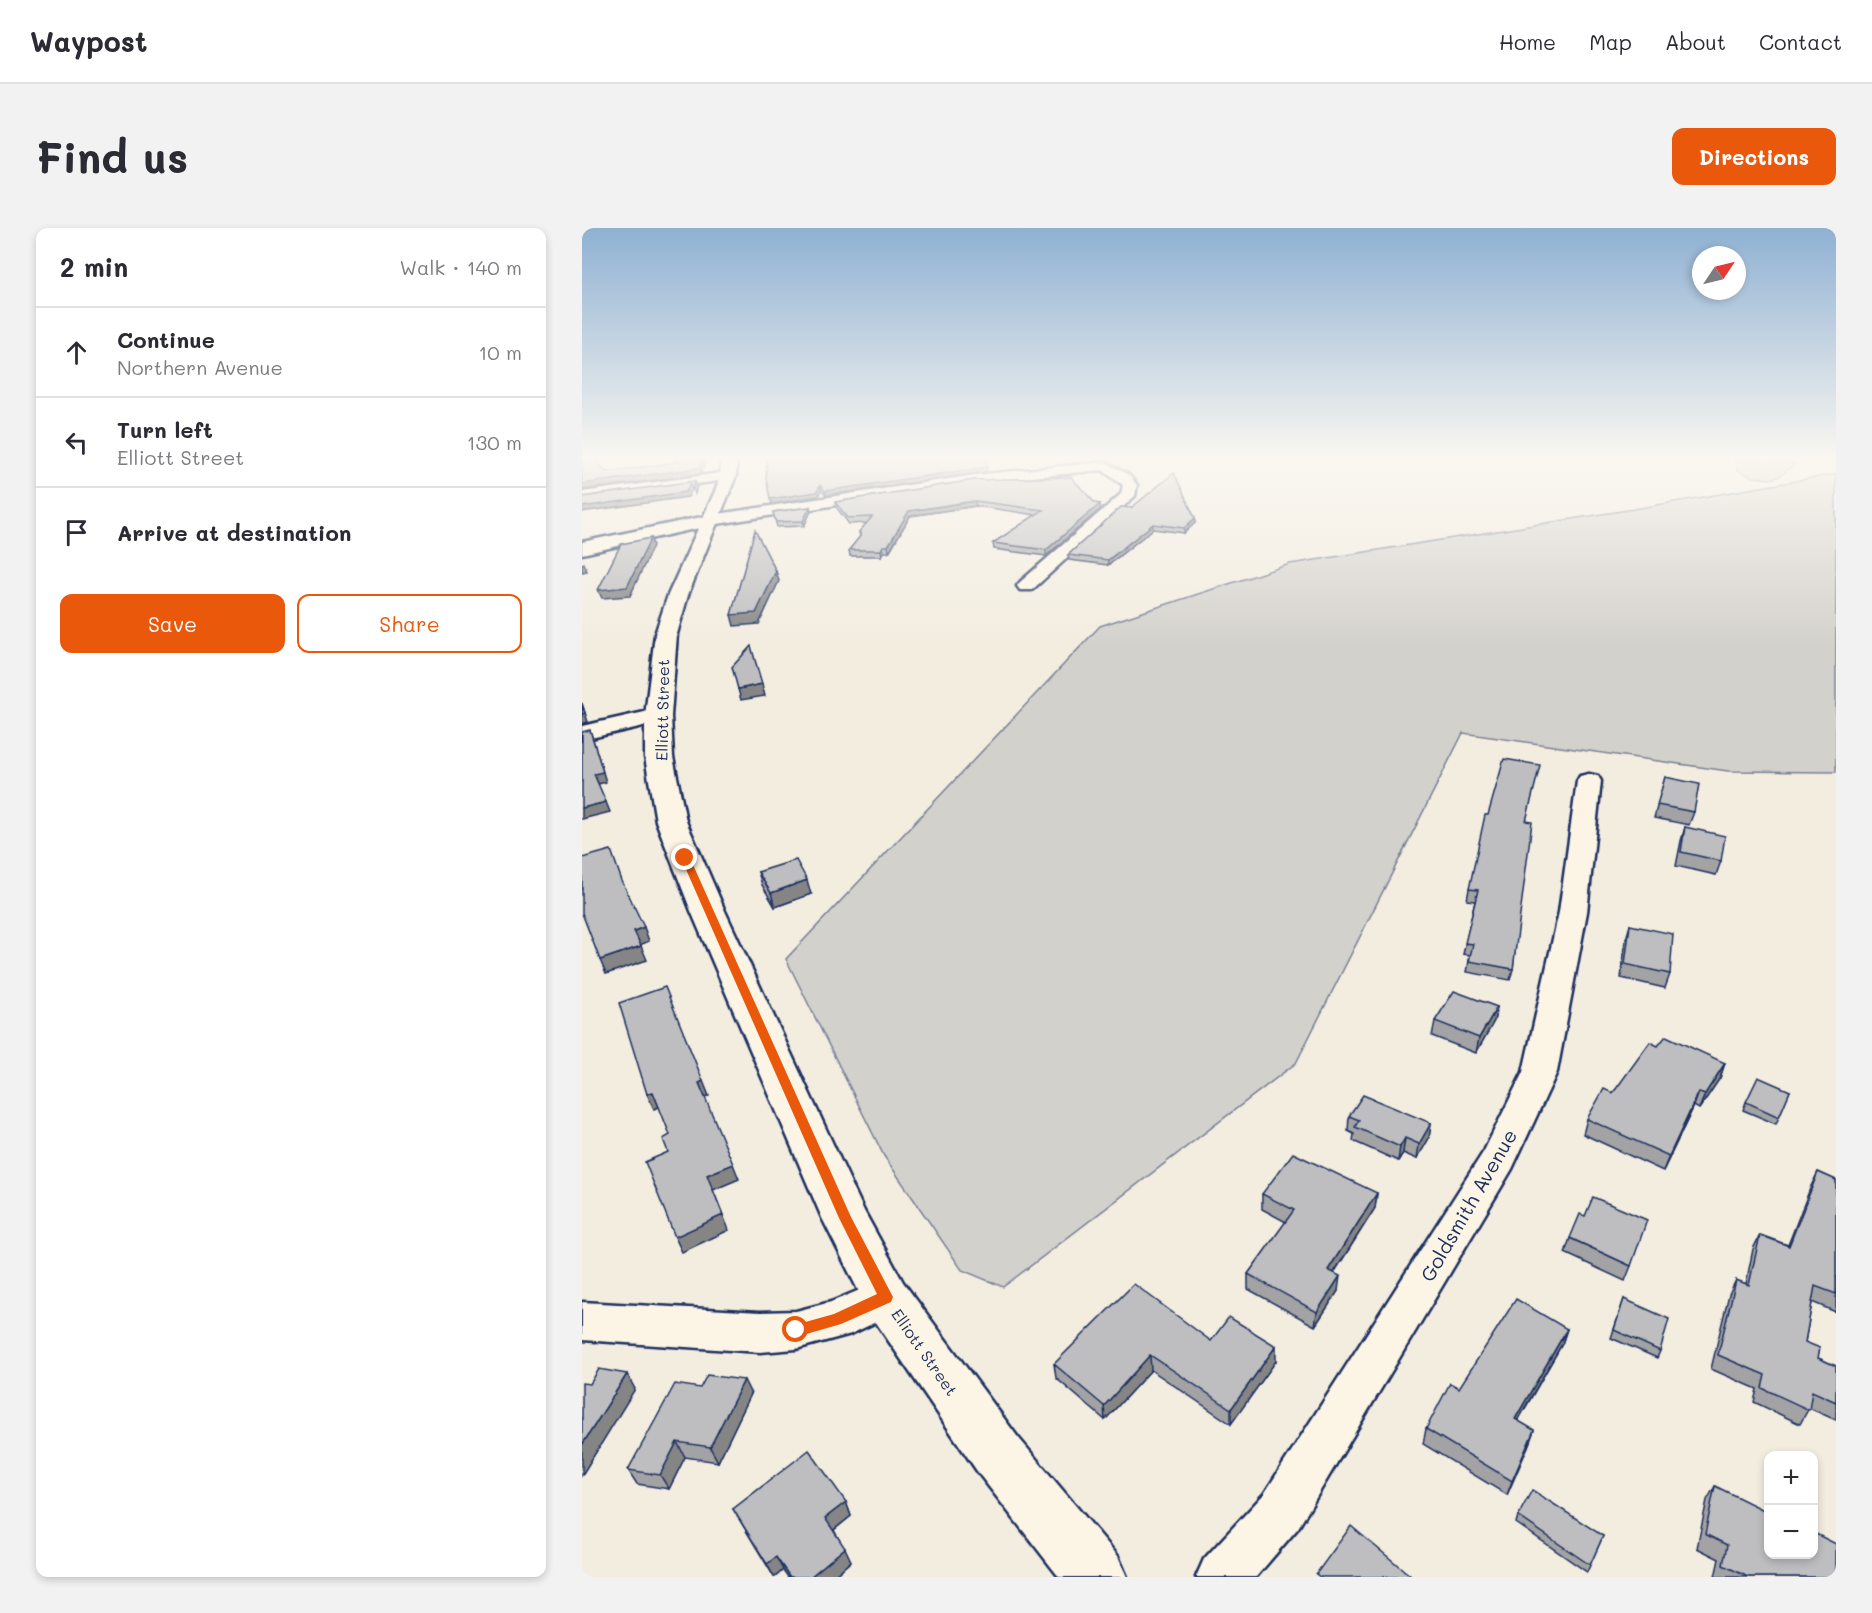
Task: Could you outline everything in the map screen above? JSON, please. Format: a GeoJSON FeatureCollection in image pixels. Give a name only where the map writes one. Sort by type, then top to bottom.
{"type":"FeatureCollection","features":[{"type":"Feature","properties":{"kind":"main road"},"geometry":{"type":"LineString","coordinates":[[582,548],[711,520]]}},
{"type":"Feature","properties":{"kind":"main road","name":"Elliott Street"},"geometry":{"type":"LineString","coordinates":[[711,520],[678,595],[666,634],[658,716],[659,758],[671,821],[685,858],[845,1218],[886,1297],[998,1455],[1097,1577]]}},
{"type":"Feature","properties":{"kind":"street"},"geometry":{"type":"LineString","coordinates":[[1026,586],[1101,520]]}},
{"type":"Feature","properties":{"kind":"street"},"geometry":{"type":"LineString","coordinates":[[582,733],[658,716]]}},
{"type":"Feature","properties":{"kind":"street","name":"Goldsmith Avenue"},"geometry":{"type":"LineString","coordinates":[[1222,1577],[1281,1511],[1499,1159],[1540,1072],[1573,912],[1589,781]]}},
{"type":"Feature","properties":{"kind":"street"},"geometry":{"type":"LineString","coordinates":[[582,1321],[760,1332],[796,1330],[836,1320],[886,1297]]}},
{"type":"Feature","properties":{"kind":"shaded area"},"geometry":{"type":"Polygon","coordinates":[[[1565,520],[1836,520],[1836,772],[1728,771],[1463,733],[1296,1063],[1003,1287],[962,1270],[884,1156],[786,959],[1100,626],[1290,564],[1565,520]]]}},
{"type":"Feature","properties":{"kind":"building"},"geometry":{"type":"Polygon","coordinates":[[[775,520],[804,520],[803,521],[776,522],[775,520]]]}},
{"type":"Feature","properties":{"kind":"building"},"geometry":{"type":"Polygon","coordinates":[[[869,520],[904,520],[888,546],[883,546],[881,550],[849,550],[861,535],[859,532],[869,520]]]}},
{"type":"Feature","properties":{"kind":"building"},"geometry":{"type":"Polygon","coordinates":[[[1028,520],[1081,520],[1046,550],[993,543],[1028,520]]]}},
{"type":"Feature","properties":{"kind":"building"},"geometry":{"type":"Polygon","coordinates":[[[1107,520],[1193,520],[1184,528],[1153,524],[1108,560],[1068,555],[1107,520]]]}},
{"type":"Feature","properties":{"kind":"building"},"geometry":{"type":"Polygon","coordinates":[[[755,530],[776,571],[756,613],[731,615],[755,530]]]}},
{"type":"Feature","properties":{"kind":"building"},"geometry":{"type":"Polygon","coordinates":[[[651,538],[627,587],[598,590],[621,544],[651,538]]]}},
{"type":"Feature","properties":{"kind":"building"},"geometry":{"type":"Polygon","coordinates":[[[751,646],[762,684],[738,689],[732,667],[751,646]]]}},
{"type":"Feature","properties":{"kind":"building"},"geometry":{"type":"Polygon","coordinates":[[[590,730],[603,772],[594,774],[606,802],[582,808],[582,732],[590,730]]]}},
{"type":"Feature","properties":{"kind":"building"},"geometry":{"type":"Polygon","coordinates":[[[1504,759],[1540,765],[1526,821],[1532,822],[1513,969],[1469,961],[1473,944],[1465,943],[1478,890],[1469,889],[1485,815],[1488,815],[1504,759]]]}},
{"type":"Feature","properties":{"kind":"building"},"geometry":{"type":"Polygon","coordinates":[[[1665,777],[1699,784],[1694,812],[1657,805],[1665,777]]]}},
{"type":"Feature","properties":{"kind":"building"},"geometry":{"type":"Polygon","coordinates":[[[1685,827],[1725,836],[1721,861],[1681,852],[1685,827]]]}},
{"type":"Feature","properties":{"kind":"building"},"geometry":{"type":"Polygon","coordinates":[[[611,850],[622,881],[644,927],[634,931],[641,946],[600,960],[582,913],[582,858],[611,850]]]}},
{"type":"Feature","properties":{"kind":"building"},"geometry":{"type":"Polygon","coordinates":[[[796,860],[807,880],[771,893],[758,872],[796,860]]]}},
{"type":"Feature","properties":{"kind":"building"},"geometry":{"type":"Polygon","coordinates":[[[1630,925],[1673,934],[1670,974],[1625,964],[1630,925]]]}},
{"type":"Feature","properties":{"kind":"building"},"geometry":{"type":"Polygon","coordinates":[[[665,987],[703,1081],[699,1083],[733,1164],[707,1175],[723,1215],[675,1237],[645,1162],[668,1152],[663,1139],[670,1135],[653,1092],[647,1094],[619,1003],[665,987]]]}},
{"type":"Feature","properties":{"kind":"building"},"geometry":{"type":"Polygon","coordinates":[[[1454,991],[1497,1007],[1479,1038],[1435,1021],[1454,991]]]}},
{"type":"Feature","properties":{"kind":"building"},"geometry":{"type":"Polygon","coordinates":[[[1666,1036],[1725,1063],[1705,1094],[1699,1092],[1669,1156],[1587,1119],[1604,1089],[1613,1093],[1650,1042],[1658,1046],[1666,1036]]]}},
{"type":"Feature","properties":{"kind":"building"},"geometry":{"type":"Polygon","coordinates":[[[1758,1077],[1790,1091],[1779,1117],[1746,1102],[1758,1077]]]}},
{"type":"Feature","properties":{"kind":"building"},"geometry":{"type":"Polygon","coordinates":[[[1363,1095],[1431,1123],[1419,1144],[1405,1138],[1400,1147],[1355,1127],[1359,1120],[1349,1116],[1363,1095]]]}},
{"type":"Feature","properties":{"kind":"building"},"geometry":{"type":"Polygon","coordinates":[[[1293,1153],[1377,1193],[1328,1270],[1340,1276],[1317,1312],[1248,1274],[1294,1210],[1262,1194],[1293,1153]]]}},
{"type":"Feature","properties":{"kind":"building"},"geometry":{"type":"Polygon","coordinates":[[[1818,1172],[1836,1180],[1836,1294],[1815,1286],[1805,1342],[1820,1348],[1818,1358],[1836,1366],[1836,1402],[1812,1391],[1809,1410],[1762,1388],[1765,1375],[1718,1355],[1736,1280],[1749,1285],[1760,1235],[1789,1246],[1818,1172]]]}},
{"type":"Feature","properties":{"kind":"building"},"geometry":{"type":"Polygon","coordinates":[[[1593,1197],[1647,1220],[1631,1266],[1570,1238],[1580,1214],[1585,1216],[1593,1197]]]}},
{"type":"Feature","properties":{"kind":"building"},"geometry":{"type":"Polygon","coordinates":[[[1134,1284],[1211,1341],[1229,1317],[1276,1346],[1231,1409],[1150,1355],[1104,1406],[1054,1364],[1134,1284]]]}},
{"type":"Feature","properties":{"kind":"building"},"geometry":{"type":"Polygon","coordinates":[[[1516,1299],[1567,1329],[1515,1419],[1534,1430],[1512,1481],[1426,1429],[1450,1383],[1459,1388],[1516,1299]]]}},
{"type":"Feature","properties":{"kind":"building"},"geometry":{"type":"Polygon","coordinates":[[[1624,1299],[1669,1319],[1660,1351],[1614,1330],[1624,1299]]]}},
{"type":"Feature","properties":{"kind":"building"},"geometry":{"type":"Polygon","coordinates":[[[599,1369],[627,1374],[582,1445],[582,1383],[590,1384],[599,1369]]]}},
{"type":"Feature","properties":{"kind":"building"},"geometry":{"type":"Polygon","coordinates":[[[707,1375],[744,1380],[710,1447],[677,1442],[660,1475],[628,1470],[675,1384],[700,1388],[707,1375]]]}},
{"type":"Feature","properties":{"kind":"building"},"geometry":{"type":"Polygon","coordinates":[[[809,1450],[846,1502],[825,1518],[845,1548],[810,1577],[790,1577],[776,1557],[767,1564],[733,1509],[809,1450]]]}},
{"type":"Feature","properties":{"kind":"building"},"geometry":{"type":"Polygon","coordinates":[[[1715,1486],[1764,1510],[1764,1559],[1818,1559],[1818,1535],[1836,1544],[1836,1577],[1748,1577],[1723,1565],[1727,1545],[1705,1534],[1715,1486]]]}},
{"type":"Feature","properties":{"kind":"building"},"geometry":{"type":"Polygon","coordinates":[[[1532,1490],[1603,1536],[1590,1565],[1518,1516],[1532,1490]]]}},
{"type":"Feature","properties":{"kind":"building"},"geometry":{"type":"Polygon","coordinates":[[[1351,1526],[1412,1577],[1320,1577],[1316,1574],[1351,1526]]]}},
{"type":"Feature","properties":{"kind":"route"},"geometry":{"type":"LineString","coordinates":[[685,858],[845,1218],[886,1297],[836,1320],[796,1330]]}}]}
